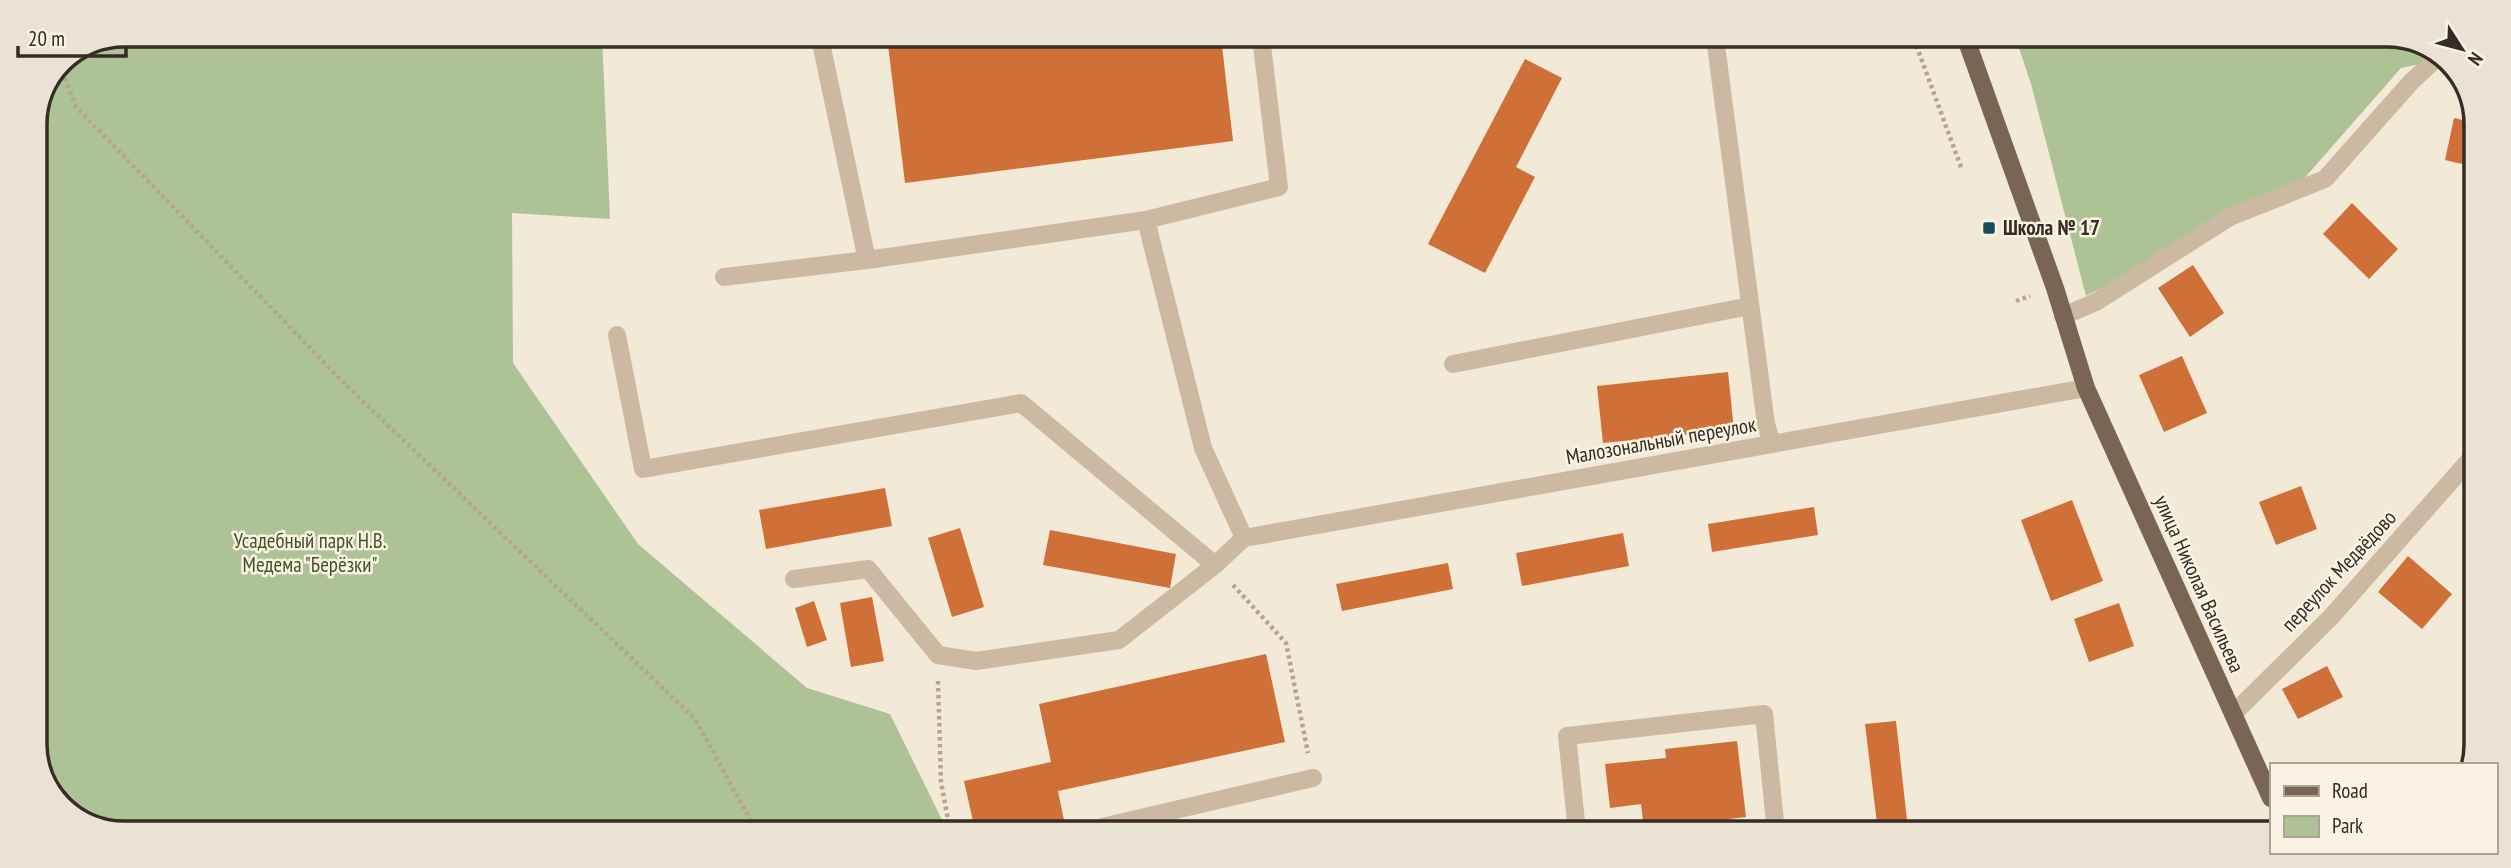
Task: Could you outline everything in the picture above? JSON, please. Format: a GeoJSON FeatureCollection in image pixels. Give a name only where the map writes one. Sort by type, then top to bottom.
{"type":"FeatureCollection","features":[{"type":"Feature","properties":{"kind":"main road","name":"улица Николая Васильева"},"geometry":{"type":"LineString","coordinates":[[1969,47],[2086,388],[2270,796]]}},
{"type":"Feature","properties":{"kind":"street"},"geometry":{"type":"LineString","coordinates":[[822,47],[867,260]]}},
{"type":"Feature","properties":{"kind":"street"},"geometry":{"type":"LineString","coordinates":[[724,277],[867,260],[1146,220],[1279,187],[1262,47]]}},
{"type":"Feature","properties":{"kind":"street"},"geometry":{"type":"LineString","coordinates":[[1716,47],[1766,424],[1772,444]]}},
{"type":"Feature","properties":{"kind":"street"},"geometry":{"type":"LineString","coordinates":[[2063,316],[2096,302],[2230,217],[2325,179],[2411,82],[2427,68]]}},
{"type":"Feature","properties":{"kind":"street"},"geometry":{"type":"LineString","coordinates":[[794,579],[868,569],[938,655],[976,661],[1119,640],[1215,565],[1244,538],[1203,448],[1146,220]]}},
{"type":"Feature","properties":{"kind":"street"},"geometry":{"type":"LineString","coordinates":[[1453,364],[1750,306]]}},
{"type":"Feature","properties":{"kind":"street"},"geometry":{"type":"LineString","coordinates":[[617,335],[643,468],[1021,403],[1215,565]]}},
{"type":"Feature","properties":{"kind":"street","name":"Малозональный переулок"},"geometry":{"type":"LineString","coordinates":[[1244,538],[2086,388]]}},
{"type":"Feature","properties":{"kind":"street","name":"переулок Медвёдово"},"geometry":{"type":"LineString","coordinates":[[2233,713],[2331,617],[2464,466]]}},
{"type":"Feature","properties":{"kind":"street"},"geometry":{"type":"LineString","coordinates":[[1576,821],[1567,736],[1764,714],[1775,821]]}},
{"type":"Feature","properties":{"kind":"street"},"geometry":{"type":"LineString","coordinates":[[1128,821],[1313,778]]}},
{"type":"Feature","properties":{"kind":"path"},"geometry":{"type":"LineString","coordinates":[[1917,47],[1962,170]]}},
{"type":"Feature","properties":{"kind":"path"},"geometry":{"type":"LineString","coordinates":[[64,77],[76,107],[351,389],[695,719],[751,821]]}},
{"type":"Feature","properties":{"kind":"path"},"geometry":{"type":"LineString","coordinates":[[1215,565],[1286,643],[1313,778]]}},
{"type":"Feature","properties":{"kind":"path"},"geometry":{"type":"LineString","coordinates":[[938,655],[941,782],[948,821]]}},
{"type":"Feature","properties":{"kind":"green space","name":"Усадебный парк Н.В. Медема \"Берёзки\""},"geometry":{"type":"Polygon","coordinates":[[[125,47],[602,47],[610,219],[512,213],[513,363],[638,544],[807,688],[890,714],[943,821],[125,821],[100,817],[82,808],[58,782],[47,748],[47,125],[53,95],[60,82],[82,60],[95,53],[125,47]]]}},
{"type":"Feature","properties":{"kind":"green space"},"geometry":{"type":"Polygon","coordinates":[[[2019,47],[2386,47],[2411,51],[2427,59],[2427,62],[2401,68],[2294,190],[2086,296],[2031,84],[2019,47]]]}},
{"type":"Feature","properties":{"kind":"building"},"geometry":{"type":"Polygon","coordinates":[[[888,47],[1222,47],[1233,141],[905,183],[888,47]]]}},
{"type":"Feature","properties":{"kind":"building"},"geometry":{"type":"Polygon","coordinates":[[[1525,59],[1562,78],[1516,167],[1535,177],[1485,273],[1428,244],[1525,59]]]}},
{"type":"Feature","properties":{"kind":"building"},"geometry":{"type":"Polygon","coordinates":[[[2454,118],[2464,120],[2464,164],[2445,160],[2454,118]]]}},
{"type":"Feature","properties":{"kind":"building"},"geometry":{"type":"Polygon","coordinates":[[[2352,203],[2398,249],[2369,279],[2323,234],[2352,203]]]}},
{"type":"Feature","properties":{"kind":"building"},"geometry":{"type":"Polygon","coordinates":[[[2193,265],[2224,313],[2190,337],[2158,288],[2193,265]]]}},
{"type":"Feature","properties":{"kind":"building"},"geometry":{"type":"Polygon","coordinates":[[[2182,356],[2207,413],[2164,432],[2139,375],[2182,356]]]}},
{"type":"Feature","properties":{"kind":"building"},"geometry":{"type":"Polygon","coordinates":[[[1728,372],[1734,430],[1603,443],[1597,386],[1728,372]]]}},
{"type":"Feature","properties":{"kind":"building"},"geometry":{"type":"Polygon","coordinates":[[[2301,486],[2317,529],[2276,545],[2259,502],[2301,486]]]}},
{"type":"Feature","properties":{"kind":"building"},"geometry":{"type":"Polygon","coordinates":[[[885,488],[892,526],[766,549],[759,510],[885,488]]]}},
{"type":"Feature","properties":{"kind":"building"},"geometry":{"type":"Polygon","coordinates":[[[2072,500],[2103,581],[2051,601],[2021,520],[2072,500]]]}},
{"type":"Feature","properties":{"kind":"building"},"geometry":{"type":"Polygon","coordinates":[[[1814,507],[1818,535],[1712,552],[1708,524],[1814,507]]]}},
{"type":"Feature","properties":{"kind":"building"},"geometry":{"type":"Polygon","coordinates":[[[960,528],[984,607],[952,617],[928,538],[960,528]]]}},
{"type":"Feature","properties":{"kind":"building"},"geometry":{"type":"Polygon","coordinates":[[[1050,530],[1176,554],[1170,588],[1043,565],[1050,530]]]}},
{"type":"Feature","properties":{"kind":"building"},"geometry":{"type":"Polygon","coordinates":[[[1623,533],[1629,566],[1522,586],[1516,553],[1623,533]]]}},
{"type":"Feature","properties":{"kind":"building"},"geometry":{"type":"Polygon","coordinates":[[[2408,556],[2452,594],[2422,629],[2378,592],[2408,556]]]}},
{"type":"Feature","properties":{"kind":"building"},"geometry":{"type":"Polygon","coordinates":[[[1448,563],[1453,589],[1342,611],[1336,584],[1448,563]]]}},
{"type":"Feature","properties":{"kind":"building"},"geometry":{"type":"Polygon","coordinates":[[[872,597],[884,661],[851,667],[840,603],[872,597]]]}},
{"type":"Feature","properties":{"kind":"building"},"geometry":{"type":"Polygon","coordinates":[[[814,601],[827,640],[807,647],[795,608],[814,601]]]}},
{"type":"Feature","properties":{"kind":"building"},"geometry":{"type":"Polygon","coordinates":[[[2119,603],[2134,646],[2089,662],[2074,619],[2119,603]]]}},
{"type":"Feature","properties":{"kind":"building"},"geometry":{"type":"Polygon","coordinates":[[[1266,654],[1285,742],[1058,791],[1064,821],[973,821],[964,781],[1051,762],[1039,704],[1266,654]]]}},
{"type":"Feature","properties":{"kind":"building"},"geometry":{"type":"Polygon","coordinates":[[[2327,666],[2343,697],[2298,719],[2282,689],[2327,666]]]}},
{"type":"Feature","properties":{"kind":"building"},"geometry":{"type":"Polygon","coordinates":[[[1896,721],[1907,821],[1877,821],[1865,724],[1896,721]]]}},
{"type":"Feature","properties":{"kind":"building"},"geometry":{"type":"Polygon","coordinates":[[[1737,741],[1746,817],[1729,821],[1643,821],[1641,804],[1610,808],[1605,764],[1666,758],[1665,749],[1737,741]]]}},
{"type":"Feature","properties":{"kind":"place","name":"Школа № 17"},"geometry":{"type":"Point","coordinates":[1989,228]}}]}
